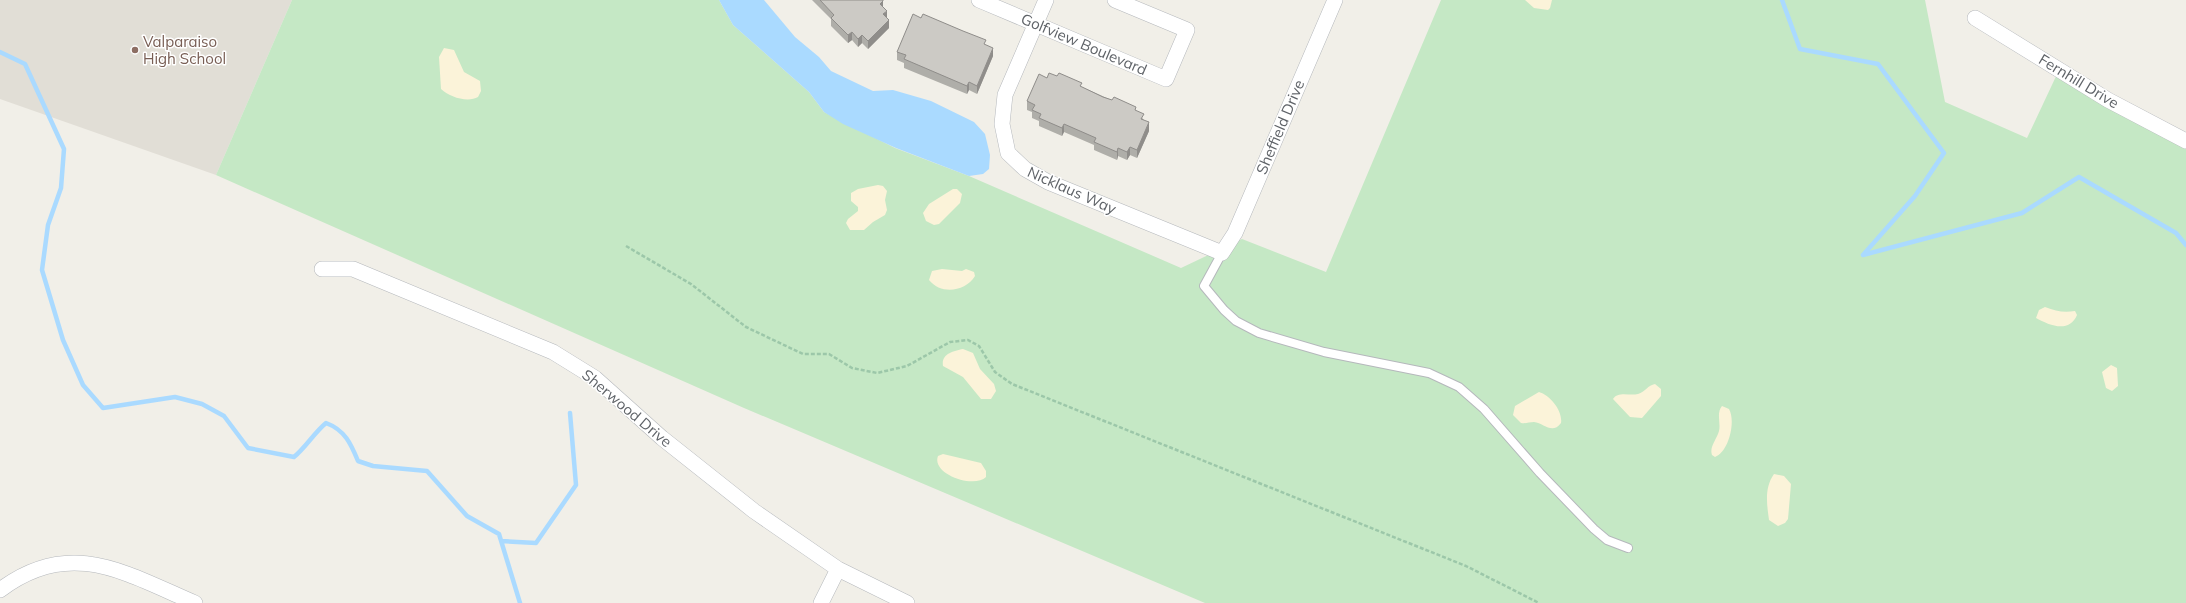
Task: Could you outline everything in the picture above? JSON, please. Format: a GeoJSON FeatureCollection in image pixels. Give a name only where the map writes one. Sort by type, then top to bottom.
{"type":"FeatureCollection","features":[{"type":"Feature","properties":{"kind":"street","name":"Golfview Boulevard"},"geometry":{"type":"LineString","coordinates":[[979,0],[1166,79],[1187,30],[1115,0]]}},
{"type":"Feature","properties":{"kind":"street","name":"Nicklaus Way"},"geometry":{"type":"LineString","coordinates":[[1046,0],[1005,95],[1002,124],[1008,153],[1025,169],[1048,182],[1222,253]]}},
{"type":"Feature","properties":{"kind":"street","name":"Sheffield Drive"},"geometry":{"type":"LineString","coordinates":[[1222,253],[1235,233],[1335,0]]}},
{"type":"Feature","properties":{"kind":"street","name":"Fernhill Drive"},"geometry":{"type":"LineString","coordinates":[[1974,18],[2108,100],[2186,141]]}},
{"type":"Feature","properties":{"kind":"street","name":"Sherwood Drive"},"geometry":{"type":"LineString","coordinates":[[322,269],[353,269],[553,352],[595,378],[662,438],[754,511],[838,569],[906,603]]}},
{"type":"Feature","properties":{"kind":"street"},"geometry":{"type":"LineString","coordinates":[[0,590],[17,577],[48,566],[63,562],[81,562],[98,565],[195,603]]}},
{"type":"Feature","properties":{"kind":"street"},"geometry":{"type":"LineString","coordinates":[[821,603],[838,569]]}},
{"type":"Feature","properties":{"kind":"lane"},"geometry":{"type":"LineString","coordinates":[[1222,253],[1204,286],[1224,310],[1236,321],[1259,333],[1298,346],[1429,373],[1450,382],[1480,405],[1540,473],[1594,529],[1608,540],[1628,548]]}},
{"type":"Feature","properties":{"kind":"path"},"geometry":{"type":"LineString","coordinates":[[626,246],[691,284],[746,327],[803,354],[829,354],[846,366],[858,371],[877,373],[898,369],[915,362],[950,342],[963,340],[973,341],[982,350],[995,372],[1012,384],[1466,566],[1539,603]]}},
{"type":"Feature","properties":{"kind":"shaded area","name":"Valparaiso High School"},"geometry":{"type":"Polygon","coordinates":[[[0,0],[292,0],[216,175],[0,99],[0,0]]]}},
{"type":"Feature","properties":{"kind":"green space"},"geometry":{"type":"Polygon","coordinates":[[[292,0],[719,0],[733,25],[809,92],[824,112],[895,148],[969,176],[1181,268],[1242,239],[1326,272],[1441,0],[1925,0],[1945,102],[2027,138],[2059,70],[2186,141],[2186,603],[1205,603],[744,408],[216,175],[292,0]]]}},
{"type":"Feature","properties":{"kind":"sand"},"geometry":{"type":"Polygon","coordinates":[[[1525,0],[1552,0],[1548,10],[1534,8],[1525,0]]]}},
{"type":"Feature","properties":{"kind":"sand"},"geometry":{"type":"Polygon","coordinates":[[[444,48],[454,50],[464,72],[480,81],[481,91],[478,97],[474,99],[464,99],[454,97],[441,89],[439,57],[444,48]]]}},
{"type":"Feature","properties":{"kind":"sand"},"geometry":{"type":"Polygon","coordinates":[[[878,185],[883,186],[887,191],[885,200],[887,210],[885,215],[873,222],[864,230],[850,230],[846,223],[848,219],[858,211],[858,207],[851,201],[851,193],[858,189],[878,185]]]}},
{"type":"Feature","properties":{"kind":"sand"},"geometry":{"type":"Polygon","coordinates":[[[953,189],[957,189],[962,194],[960,203],[939,224],[934,225],[926,221],[923,213],[929,204],[953,189]]]}},
{"type":"Feature","properties":{"kind":"sand"},"geometry":{"type":"Polygon","coordinates":[[[942,269],[962,271],[966,269],[974,272],[975,276],[971,281],[959,288],[946,290],[934,285],[929,280],[932,271],[942,269]]]}},
{"type":"Feature","properties":{"kind":"sand"},"geometry":{"type":"Polygon","coordinates":[[[2045,307],[2067,312],[2075,311],[2077,315],[2069,324],[2064,326],[2053,325],[2036,318],[2039,310],[2045,307]]]}},
{"type":"Feature","properties":{"kind":"sand"},"geometry":{"type":"Polygon","coordinates":[[[963,349],[973,353],[980,369],[994,384],[996,391],[991,399],[981,399],[963,377],[943,366],[944,359],[948,354],[963,349]]]}},
{"type":"Feature","properties":{"kind":"sand"},"geometry":{"type":"Polygon","coordinates":[[[2111,365],[2117,368],[2118,386],[2112,391],[2106,388],[2102,372],[2111,365]]]}},
{"type":"Feature","properties":{"kind":"sand"},"geometry":{"type":"Polygon","coordinates":[[[1655,384],[1661,389],[1661,396],[1642,418],[1630,417],[1613,399],[1621,394],[1638,394],[1655,384]]]}},
{"type":"Feature","properties":{"kind":"sand"},"geometry":{"type":"Polygon","coordinates":[[[1539,392],[1547,396],[1558,409],[1561,423],[1554,428],[1534,422],[1521,423],[1513,415],[1515,406],[1539,392]]]}},
{"type":"Feature","properties":{"kind":"sand"},"geometry":{"type":"Polygon","coordinates":[[[1722,406],[1729,409],[1731,414],[1732,421],[1730,436],[1724,449],[1715,457],[1711,452],[1712,446],[1719,431],[1719,412],[1722,406]]]}},
{"type":"Feature","properties":{"kind":"sand"},"geometry":{"type":"Polygon","coordinates":[[[943,454],[981,463],[986,471],[986,477],[980,480],[972,481],[955,478],[947,474],[941,469],[938,463],[938,456],[943,454]]]}},
{"type":"Feature","properties":{"kind":"sand"},"geometry":{"type":"Polygon","coordinates":[[[1774,474],[1784,476],[1791,484],[1788,519],[1785,523],[1778,526],[1769,520],[1767,503],[1767,491],[1774,474]]]}},
{"type":"Feature","properties":{"kind":"water"},"geometry":{"type":"Polygon","coordinates":[[[719,0],[764,0],[795,37],[819,57],[831,71],[873,91],[893,90],[931,101],[974,122],[985,134],[990,155],[989,169],[983,174],[969,176],[896,148],[843,124],[824,112],[809,92],[733,25],[719,0]]]}},
{"type":"Feature","properties":{"kind":"building"},"geometry":{"type":"Polygon","coordinates":[[[820,0],[883,0],[880,4],[887,11],[883,14],[889,20],[868,41],[862,35],[858,39],[852,32],[848,35],[831,18],[834,15],[820,0]]]}},
{"type":"Feature","properties":{"kind":"building"},"geometry":{"type":"Polygon","coordinates":[[[913,14],[921,18],[923,14],[986,40],[984,44],[993,48],[977,86],[969,82],[967,86],[904,59],[906,55],[897,52],[913,14]]]}},
{"type":"Feature","properties":{"kind":"building"},"geometry":{"type":"Polygon","coordinates":[[[1049,73],[1057,76],[1059,73],[1082,83],[1080,86],[1103,97],[1112,100],[1114,97],[1136,107],[1135,110],[1144,114],[1141,119],[1149,122],[1137,150],[1130,147],[1127,152],[1118,148],[1117,152],[1094,142],[1096,138],[1064,124],[1062,128],[1039,118],[1041,114],[1032,110],[1035,105],[1027,101],[1039,74],[1047,78],[1049,73]]]}},
{"type":"Feature","properties":{"kind":"waterway"},"geometry":{"type":"LineString","coordinates":[[1782,0],[1800,49],[1878,64],[1944,153],[1915,196],[1863,255],[2022,213],[2079,177],[2176,233],[2186,245]]}},
{"type":"Feature","properties":{"kind":"waterway"},"geometry":{"type":"LineString","coordinates":[[0,52],[25,64],[64,149],[61,188],[48,225],[42,270],[63,340],[83,385],[103,408],[175,397],[202,404],[224,416],[248,448],[294,457],[326,423],[333,426],[346,438],[358,461],[373,466],[427,471],[467,516],[499,534],[520,603]]}},
{"type":"Feature","properties":{"kind":"waterway"},"geometry":{"type":"LineString","coordinates":[[501,541],[536,543],[576,485],[570,413]]}},
{"type":"Feature","properties":{"kind":"place","name":"Valparaiso High School"},"geometry":{"type":"Point","coordinates":[135,50]}}]}
